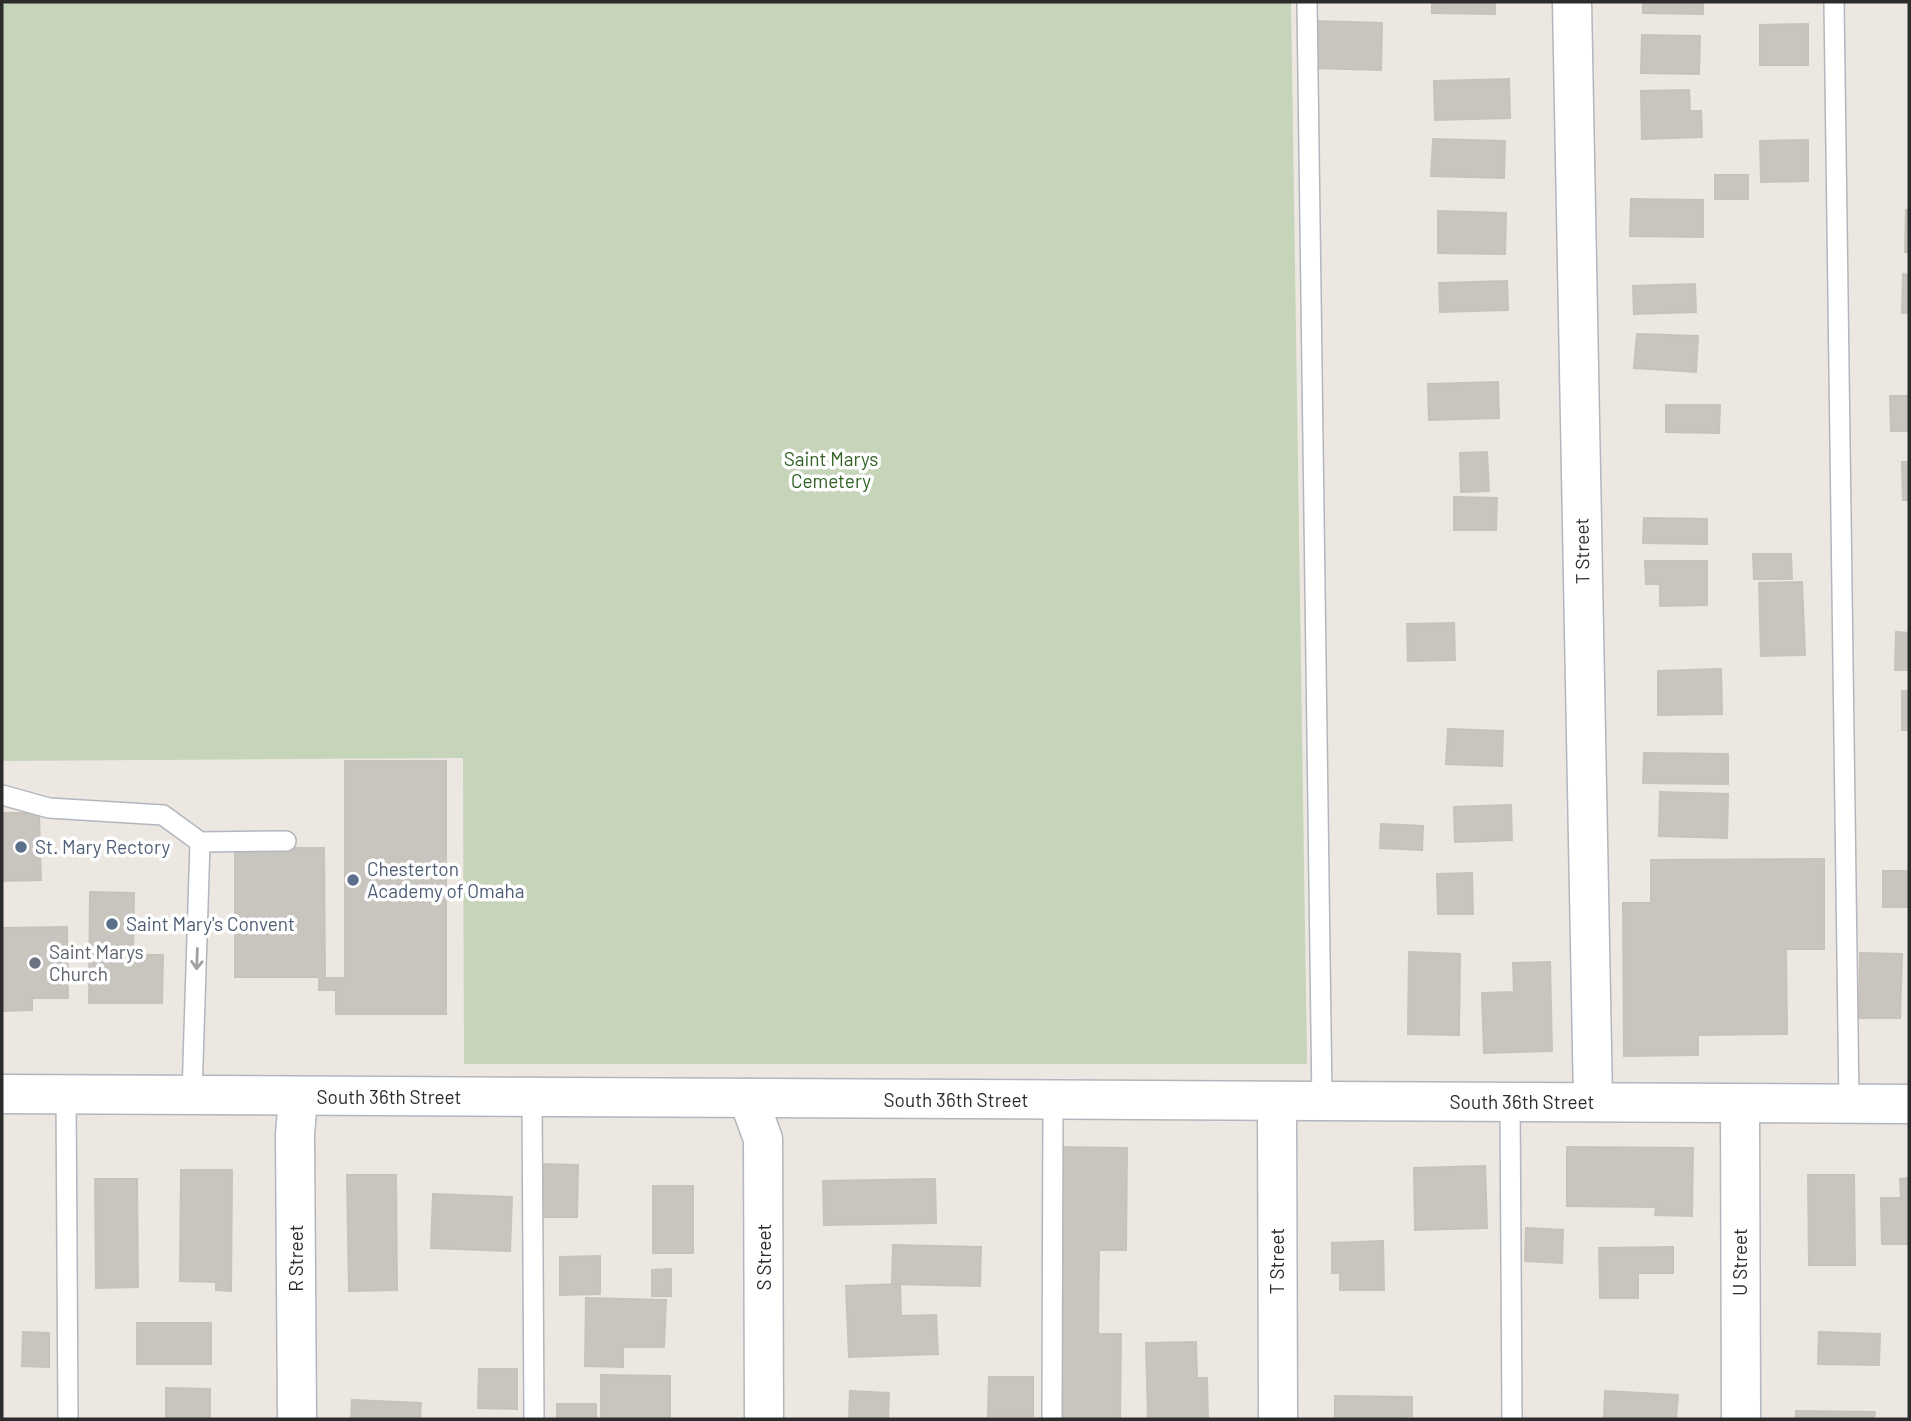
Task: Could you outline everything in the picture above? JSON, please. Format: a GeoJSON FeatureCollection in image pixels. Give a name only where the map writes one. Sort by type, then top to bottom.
{"type":"FeatureCollection","features":[{"type":"Feature","properties":{"kind":"street","name":"T Street"},"geometry":{"type":"LineString","coordinates":[[1572,2],[1593,1101]]}},
{"type":"Feature","properties":{"kind":"street","name":"South 36th Street"},"geometry":{"type":"LineString","coordinates":[[2,1094],[1277,1103],[1593,1101],[1909,1104]]}},
{"type":"Feature","properties":{"kind":"street","name":"R Street"},"geometry":{"type":"LineString","coordinates":[[297,1419],[295,1135],[298,1097]]}},
{"type":"Feature","properties":{"kind":"street","name":"S Street"},"geometry":{"type":"LineString","coordinates":[[748,1098],[763,1139],[764,1419]]}},
{"type":"Feature","properties":{"kind":"street","name":"T Street"},"geometry":{"type":"LineString","coordinates":[[1277,1103],[1278,1419]]}},
{"type":"Feature","properties":{"kind":"street","name":"U Street"},"geometry":{"type":"LineString","coordinates":[[1740,1104],[1741,1419]]}},
{"type":"Feature","properties":{"kind":"lane"},"geometry":{"type":"LineString","coordinates":[[1307,2],[1322,1102]]}},
{"type":"Feature","properties":{"kind":"lane"},"geometry":{"type":"LineString","coordinates":[[1834,2],[1849,1104]]}},
{"type":"Feature","properties":{"kind":"lane"},"geometry":{"type":"LineString","coordinates":[[2,795],[49,808],[163,815],[200,842],[286,841]]}},
{"type":"Feature","properties":{"kind":"lane"},"geometry":{"type":"LineString","coordinates":[[192,1095],[200,842]]}},
{"type":"Feature","properties":{"kind":"lane"},"geometry":{"type":"LineString","coordinates":[[66,1093],[68,1419]]}},
{"type":"Feature","properties":{"kind":"lane"},"geometry":{"type":"LineString","coordinates":[[532,1098],[534,1419]]}},
{"type":"Feature","properties":{"kind":"lane"},"geometry":{"type":"LineString","coordinates":[[1052,1419],[1053,1101]]}},
{"type":"Feature","properties":{"kind":"lane"},"geometry":{"type":"LineString","coordinates":[[1510,1102],[1512,1419]]}},
{"type":"Feature","properties":{"kind":"green space","name":"Saint Marys Cemetery"},"geometry":{"type":"Polygon","coordinates":[[[2,2],[1291,2],[1307,1064],[464,1064],[463,758],[2,761],[2,2]]]}},
{"type":"Feature","properties":{"kind":"building"},"geometry":{"type":"Polygon","coordinates":[[[1432,2],[1495,2],[1495,14],[1432,13],[1432,2]]]}},
{"type":"Feature","properties":{"kind":"building"},"geometry":{"type":"Polygon","coordinates":[[[1643,2],[1703,2],[1703,14],[1643,13],[1643,2]]]}},
{"type":"Feature","properties":{"kind":"building"},"geometry":{"type":"Polygon","coordinates":[[[1315,21],[1382,23],[1381,70],[1314,68],[1315,21]]]}},
{"type":"Feature","properties":{"kind":"building"},"geometry":{"type":"Polygon","coordinates":[[[1808,24],[1808,65],[1760,65],[1760,25],[1808,24]]]}},
{"type":"Feature","properties":{"kind":"building"},"geometry":{"type":"Polygon","coordinates":[[[1642,35],[1700,36],[1699,74],[1641,73],[1642,35]]]}},
{"type":"Feature","properties":{"kind":"building"},"geometry":{"type":"Polygon","coordinates":[[[1509,79],[1510,118],[1435,120],[1434,81],[1509,79]]]}},
{"type":"Feature","properties":{"kind":"building"},"geometry":{"type":"Polygon","coordinates":[[[1689,90],[1690,111],[1701,111],[1702,137],[1642,139],[1641,91],[1689,90]]]}},
{"type":"Feature","properties":{"kind":"building"},"geometry":{"type":"Polygon","coordinates":[[[1433,139],[1505,141],[1504,178],[1431,176],[1433,139]]]}},
{"type":"Feature","properties":{"kind":"building"},"geometry":{"type":"Polygon","coordinates":[[[1808,140],[1808,181],[1761,182],[1760,141],[1808,140]]]}},
{"type":"Feature","properties":{"kind":"building"},"geometry":{"type":"Polygon","coordinates":[[[1715,175],[1748,175],[1748,199],[1715,199],[1715,175]]]}},
{"type":"Feature","properties":{"kind":"building"},"geometry":{"type":"Polygon","coordinates":[[[1631,199],[1703,200],[1703,237],[1630,236],[1631,199]]]}},
{"type":"Feature","properties":{"kind":"building"},"geometry":{"type":"Polygon","coordinates":[[[1906,210],[1909,210],[1909,252],[1905,252],[1906,210]]]}},
{"type":"Feature","properties":{"kind":"building"},"geometry":{"type":"Polygon","coordinates":[[[1438,211],[1506,213],[1505,254],[1438,253],[1438,211]]]}},
{"type":"Feature","properties":{"kind":"building"},"geometry":{"type":"Polygon","coordinates":[[[1903,274],[1909,275],[1909,313],[1902,313],[1903,274]]]}},
{"type":"Feature","properties":{"kind":"building"},"geometry":{"type":"Polygon","coordinates":[[[1507,281],[1508,310],[1440,312],[1439,283],[1507,281]]]}},
{"type":"Feature","properties":{"kind":"building"},"geometry":{"type":"Polygon","coordinates":[[[1695,284],[1696,312],[1634,314],[1633,286],[1695,284]]]}},
{"type":"Feature","properties":{"kind":"building"},"geometry":{"type":"Polygon","coordinates":[[[1637,334],[1698,336],[1696,372],[1634,368],[1637,334]]]}},
{"type":"Feature","properties":{"kind":"building"},"geometry":{"type":"Polygon","coordinates":[[[1498,382],[1499,418],[1429,420],[1428,384],[1498,382]]]}},
{"type":"Feature","properties":{"kind":"building"},"geometry":{"type":"Polygon","coordinates":[[[1890,396],[1909,396],[1909,431],[1891,431],[1890,396]]]}},
{"type":"Feature","properties":{"kind":"building"},"geometry":{"type":"Polygon","coordinates":[[[1666,405],[1720,405],[1719,433],[1666,432],[1666,405]]]}},
{"type":"Feature","properties":{"kind":"building"},"geometry":{"type":"Polygon","coordinates":[[[1487,452],[1489,491],[1461,492],[1460,453],[1487,452]]]}},
{"type":"Feature","properties":{"kind":"building"},"geometry":{"type":"Polygon","coordinates":[[[1902,462],[1909,462],[1909,500],[1903,500],[1902,462]]]}},
{"type":"Feature","properties":{"kind":"building"},"geometry":{"type":"Polygon","coordinates":[[[1454,497],[1497,498],[1496,530],[1454,530],[1454,497]]]}},
{"type":"Feature","properties":{"kind":"building"},"geometry":{"type":"Polygon","coordinates":[[[1644,518],[1707,519],[1707,544],[1643,543],[1644,518]]]}},
{"type":"Feature","properties":{"kind":"building"},"geometry":{"type":"Polygon","coordinates":[[[1753,554],[1791,554],[1792,579],[1754,579],[1753,554]]]}},
{"type":"Feature","properties":{"kind":"building"},"geometry":{"type":"Polygon","coordinates":[[[1645,561],[1707,561],[1707,605],[1660,606],[1660,584],[1646,584],[1645,561]]]}},
{"type":"Feature","properties":{"kind":"building"},"geometry":{"type":"Polygon","coordinates":[[[1802,582],[1805,655],[1761,656],[1759,583],[1802,582]]]}},
{"type":"Feature","properties":{"kind":"building"},"geometry":{"type":"Polygon","coordinates":[[[1454,623],[1455,660],[1408,661],[1407,624],[1454,623]]]}},
{"type":"Feature","properties":{"kind":"building"},"geometry":{"type":"Polygon","coordinates":[[[1896,632],[1909,633],[1909,670],[1895,670],[1896,632]]]}},
{"type":"Feature","properties":{"kind":"building"},"geometry":{"type":"Polygon","coordinates":[[[1721,669],[1722,714],[1658,715],[1658,671],[1721,669]]]}},
{"type":"Feature","properties":{"kind":"building"},"geometry":{"type":"Polygon","coordinates":[[[1902,691],[1909,691],[1909,730],[1902,730],[1902,691]]]}},
{"type":"Feature","properties":{"kind":"building"},"geometry":{"type":"Polygon","coordinates":[[[1448,729],[1503,731],[1502,766],[1446,764],[1448,729]]]}},
{"type":"Feature","properties":{"kind":"building"},"geometry":{"type":"Polygon","coordinates":[[[1644,753],[1728,754],[1728,784],[1643,783],[1644,753]]]}},
{"type":"Feature","properties":{"kind":"building"},"geometry":{"type":"Polygon","coordinates":[[[345,761],[446,761],[446,1014],[336,1014],[336,990],[319,990],[319,977],[235,977],[235,848],[324,848],[325,978],[345,978],[345,761]]]}},
{"type":"Feature","properties":{"kind":"building"},"geometry":{"type":"Polygon","coordinates":[[[1660,792],[1728,794],[1727,838],[1659,836],[1660,792]]]}},
{"type":"Feature","properties":{"kind":"building"},"geometry":{"type":"Polygon","coordinates":[[[1511,805],[1512,840],[1455,842],[1454,807],[1511,805]]]}},
{"type":"Feature","properties":{"kind":"building","name":"St. Mary Rectory"},"geometry":{"type":"Polygon","coordinates":[[[2,813],[39,813],[41,880],[2,881],[2,813]]]}},
{"type":"Feature","properties":{"kind":"building"},"geometry":{"type":"Polygon","coordinates":[[[1381,824],[1423,826],[1422,850],[1380,848],[1381,824]]]}},
{"type":"Feature","properties":{"kind":"building"},"geometry":{"type":"Polygon","coordinates":[[[1824,859],[1824,949],[1786,949],[1787,1034],[1698,1035],[1698,1055],[1624,1056],[1623,903],[1651,903],[1651,860],[1824,859]]]}},
{"type":"Feature","properties":{"kind":"building"},"geometry":{"type":"Polygon","coordinates":[[[1883,871],[1909,871],[1909,907],[1883,907],[1883,871]]]}},
{"type":"Feature","properties":{"kind":"building"},"geometry":{"type":"Polygon","coordinates":[[[1472,873],[1473,914],[1438,914],[1437,874],[1472,873]]]}},
{"type":"Feature","properties":{"kind":"building","name":"Saint Mary's Convent"},"geometry":{"type":"Polygon","coordinates":[[[90,892],[134,893],[133,955],[163,955],[162,1003],[89,1003],[90,892]]]}},
{"type":"Feature","properties":{"kind":"building","name":"Saint Marys Church"},"geometry":{"type":"Polygon","coordinates":[[[67,927],[68,998],[32,998],[32,1010],[2,1011],[2,928],[67,927]]]}},
{"type":"Feature","properties":{"kind":"building"},"geometry":{"type":"Polygon","coordinates":[[[1409,952],[1460,954],[1459,1035],[1408,1034],[1409,952]]]}},
{"type":"Feature","properties":{"kind":"building"},"geometry":{"type":"Polygon","coordinates":[[[1860,953],[1902,954],[1900,1018],[1859,1018],[1860,953]]]}},
{"type":"Feature","properties":{"kind":"building"},"geometry":{"type":"Polygon","coordinates":[[[1550,962],[1552,1051],[1484,1053],[1482,993],[1514,992],[1513,963],[1550,962]]]}},
{"type":"Feature","properties":{"kind":"building"},"geometry":{"type":"Polygon","coordinates":[[[1055,1147],[1127,1148],[1126,1250],[1099,1250],[1098,1334],[1121,1334],[1120,1419],[1053,1419],[1055,1147]]]}},
{"type":"Feature","properties":{"kind":"building"},"geometry":{"type":"Polygon","coordinates":[[[1567,1147],[1693,1148],[1692,1216],[1655,1215],[1656,1207],[1567,1206],[1567,1147]]]}},
{"type":"Feature","properties":{"kind":"building"},"geometry":{"type":"Polygon","coordinates":[[[537,1164],[578,1165],[577,1217],[536,1217],[537,1164]]]}},
{"type":"Feature","properties":{"kind":"building"},"geometry":{"type":"Polygon","coordinates":[[[1485,1166],[1487,1228],[1415,1230],[1414,1168],[1485,1166]]]}},
{"type":"Feature","properties":{"kind":"building"},"geometry":{"type":"Polygon","coordinates":[[[181,1170],[232,1170],[231,1291],[216,1290],[216,1282],[180,1281],[181,1170]]]}},
{"type":"Feature","properties":{"kind":"building"},"geometry":{"type":"Polygon","coordinates":[[[347,1175],[396,1175],[397,1290],[349,1291],[347,1175]]]}},
{"type":"Feature","properties":{"kind":"building"},"geometry":{"type":"Polygon","coordinates":[[[1808,1175],[1854,1175],[1855,1265],[1809,1265],[1808,1175]]]}},
{"type":"Feature","properties":{"kind":"building"},"geometry":{"type":"Polygon","coordinates":[[[1909,1178],[1909,1244],[1882,1244],[1881,1198],[1901,1198],[1900,1179],[1909,1178]]]}},
{"type":"Feature","properties":{"kind":"building"},"geometry":{"type":"Polygon","coordinates":[[[95,1179],[137,1179],[138,1287],[96,1288],[95,1179]]]}},
{"type":"Feature","properties":{"kind":"building"},"geometry":{"type":"Polygon","coordinates":[[[935,1179],[936,1223],[824,1225],[823,1181],[935,1179]]]}},
{"type":"Feature","properties":{"kind":"building"},"geometry":{"type":"Polygon","coordinates":[[[653,1186],[693,1186],[693,1253],[653,1253],[653,1186]]]}},
{"type":"Feature","properties":{"kind":"building"},"geometry":{"type":"Polygon","coordinates":[[[433,1194],[512,1197],[510,1251],[431,1248],[433,1194]]]}},
{"type":"Feature","properties":{"kind":"building"},"geometry":{"type":"Polygon","coordinates":[[[1526,1228],[1563,1230],[1562,1263],[1525,1261],[1526,1228]]]}},
{"type":"Feature","properties":{"kind":"building"},"geometry":{"type":"Polygon","coordinates":[[[1383,1241],[1384,1290],[1340,1290],[1340,1273],[1332,1273],[1332,1243],[1383,1241]]]}},
{"type":"Feature","properties":{"kind":"building"},"geometry":{"type":"Polygon","coordinates":[[[893,1245],[981,1247],[980,1286],[892,1284],[893,1245]]]}},
{"type":"Feature","properties":{"kind":"building"},"geometry":{"type":"Polygon","coordinates":[[[1673,1247],[1673,1273],[1638,1273],[1638,1298],[1600,1298],[1599,1248],[1673,1247]]]}},
{"type":"Feature","properties":{"kind":"building"},"geometry":{"type":"Polygon","coordinates":[[[600,1256],[600,1294],[560,1295],[560,1257],[600,1256]]]}},
{"type":"Feature","properties":{"kind":"building"},"geometry":{"type":"Polygon","coordinates":[[[671,1269],[671,1296],[652,1296],[652,1270],[671,1269]]]}},
{"type":"Feature","properties":{"kind":"building"},"geometry":{"type":"Polygon","coordinates":[[[900,1284],[901,1316],[936,1315],[938,1354],[849,1357],[846,1286],[900,1284]]]}},
{"type":"Feature","properties":{"kind":"building"},"geometry":{"type":"Polygon","coordinates":[[[586,1298],[666,1300],[664,1347],[623,1347],[623,1367],[585,1366],[586,1298]]]}},
{"type":"Feature","properties":{"kind":"building"},"geometry":{"type":"Polygon","coordinates":[[[137,1323],[211,1323],[211,1364],[137,1364],[137,1323]]]}},
{"type":"Feature","properties":{"kind":"building"},"geometry":{"type":"Polygon","coordinates":[[[23,1332],[49,1333],[49,1367],[22,1366],[23,1332]]]}},
{"type":"Feature","properties":{"kind":"building"},"geometry":{"type":"Polygon","coordinates":[[[1819,1332],[1880,1334],[1879,1365],[1818,1364],[1819,1332]]]}},
{"type":"Feature","properties":{"kind":"building"},"geometry":{"type":"Polygon","coordinates":[[[1196,1342],[1197,1378],[1207,1378],[1208,1419],[1148,1419],[1146,1343],[1196,1342]]]}},
{"type":"Feature","properties":{"kind":"building"},"geometry":{"type":"Polygon","coordinates":[[[479,1369],[517,1369],[517,1409],[478,1408],[479,1369]]]}},
{"type":"Feature","properties":{"kind":"building"},"geometry":{"type":"Polygon","coordinates":[[[601,1375],[670,1376],[670,1419],[601,1419],[601,1375]]]}},
{"type":"Feature","properties":{"kind":"building"},"geometry":{"type":"Polygon","coordinates":[[[989,1377],[1033,1377],[1033,1416],[988,1416],[989,1377]]]}},
{"type":"Feature","properties":{"kind":"building"},"geometry":{"type":"Polygon","coordinates":[[[166,1388],[210,1389],[210,1419],[166,1419],[166,1388]]]}},
{"type":"Feature","properties":{"kind":"building"},"geometry":{"type":"Polygon","coordinates":[[[850,1391],[889,1393],[888,1419],[849,1419],[850,1391]]]}},
{"type":"Feature","properties":{"kind":"building"},"geometry":{"type":"Polygon","coordinates":[[[1605,1391],[1678,1395],[1676,1419],[1604,1419],[1605,1391]]]}},
{"type":"Feature","properties":{"kind":"building"},"geometry":{"type":"Polygon","coordinates":[[[1335,1396],[1412,1397],[1412,1416],[1406,1416],[1406,1419],[1335,1419],[1335,1396]]]}},
{"type":"Feature","properties":{"kind":"building"},"geometry":{"type":"Polygon","coordinates":[[[352,1400],[421,1403],[420,1419],[351,1419],[352,1400]]]}},
{"type":"Feature","properties":{"kind":"building"},"geometry":{"type":"Polygon","coordinates":[[[557,1404],[596,1404],[596,1419],[557,1419],[557,1404]]]}},
{"type":"Feature","properties":{"kind":"building"},"geometry":{"type":"Polygon","coordinates":[[[1796,1411],[1875,1412],[1874,1419],[1796,1419],[1796,1411]]]}},
{"type":"Feature","properties":{"kind":"place","name":"St. Mary Rectory"},"geometry":{"type":"Point","coordinates":[21,847]}},
{"type":"Feature","properties":{"kind":"place","name":"Chesterton Academy of Omaha"},"geometry":{"type":"Point","coordinates":[353,880]}},
{"type":"Feature","properties":{"kind":"place","name":"Saint Mary's Convent"},"geometry":{"type":"Point","coordinates":[112,924]}},
{"type":"Feature","properties":{"kind":"place","name":"Saint Marys Church"},"geometry":{"type":"Point","coordinates":[35,963]}}]}
